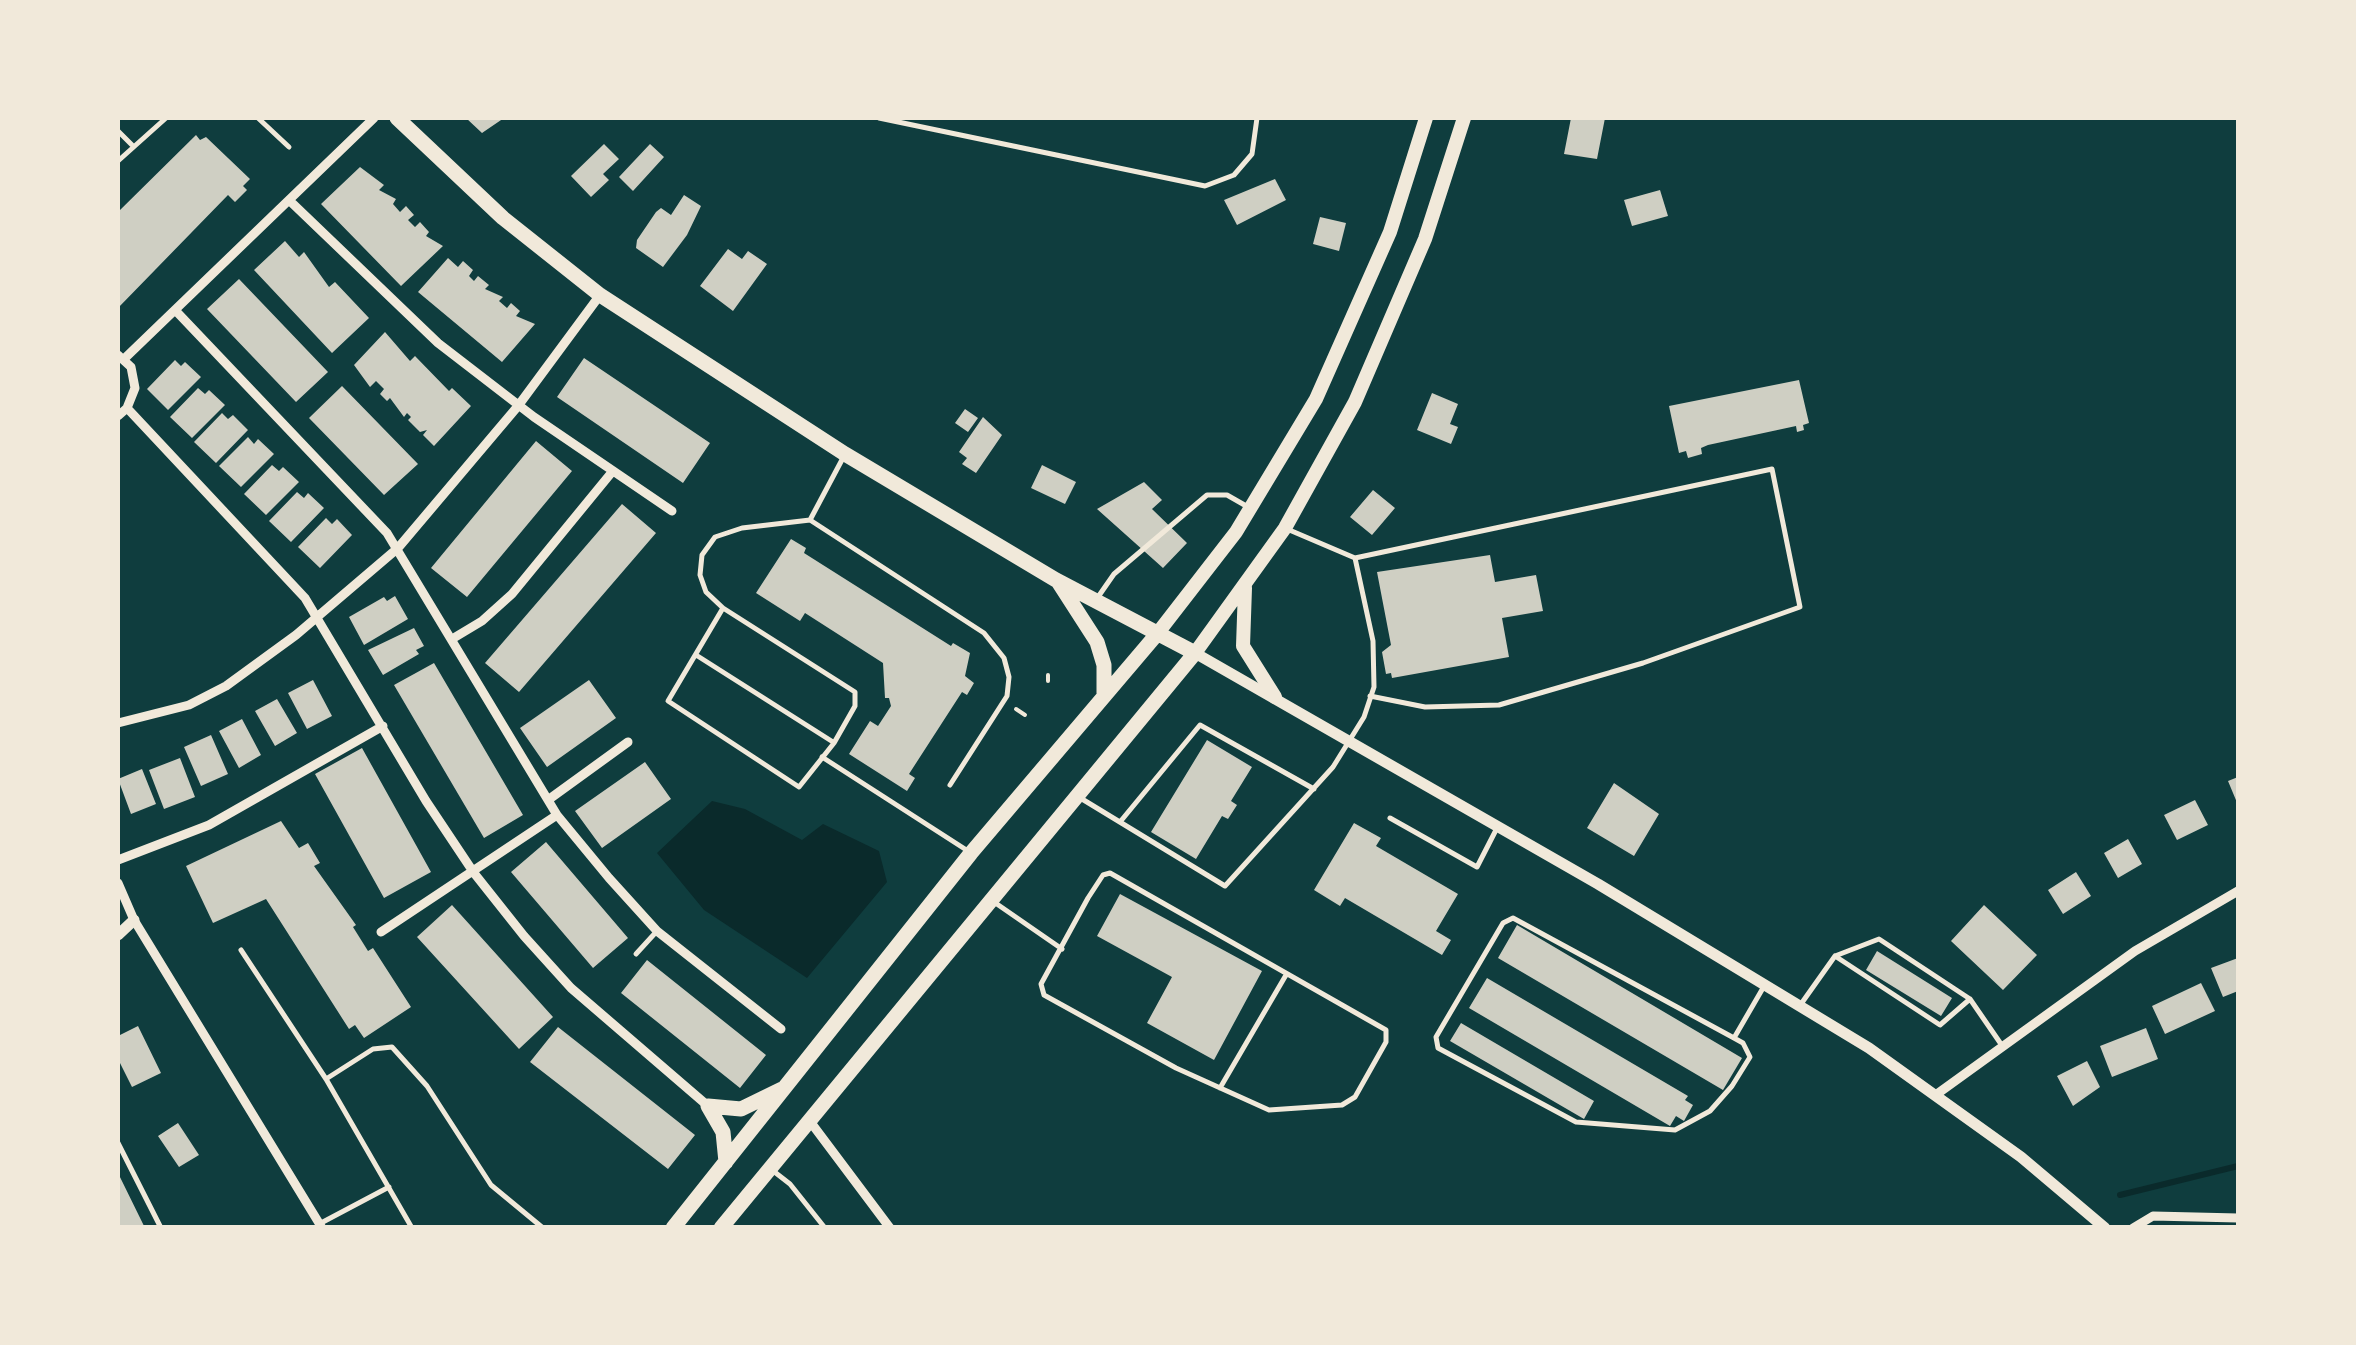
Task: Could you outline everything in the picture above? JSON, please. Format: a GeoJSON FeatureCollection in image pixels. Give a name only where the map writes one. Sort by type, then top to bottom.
{"type":"FeatureCollection","features":[{"type":"Feature","properties":{"kind":"highway"},"geometry":{"type":"LineString","coordinates":[[397,118],[516,230],[600,296],[846,454],[1056,580],[1195,653],[722,1227]]}},
{"type":"Feature","properties":{"kind":"highway"},"geometry":{"type":"LineString","coordinates":[[1056,580],[1097,642],[1104,665],[1104,693]]}},
{"type":"Feature","properties":{"kind":"highway"},"geometry":{"type":"LineString","coordinates":[[673,1228],[971,853],[1157,634]]}},
{"type":"Feature","properties":{"kind":"highway"},"geometry":{"type":"LineString","coordinates":[[708,1106],[742,1108],[790,1084]]}},
{"type":"Feature","properties":{"kind":"highway"},"geometry":{"type":"LineString","coordinates":[[708,1106],[723,1132],[726,1164]]}},
{"type":"Feature","properties":{"kind":"main road"},"geometry":{"type":"LineString","coordinates":[[1157,634],[1251,508],[1316,399],[1370,285],[1426,118]]}},
{"type":"Feature","properties":{"kind":"main road"},"geometry":{"type":"LineString","coordinates":[[1195,653],[1284,528],[1355,402],[1425,239],[1462,118]]}},
{"type":"Feature","properties":{"kind":"main road"},"geometry":{"type":"LineString","coordinates":[[1246,584],[1242,646],[1275,697]]}},
{"type":"Feature","properties":{"kind":"street"},"geometry":{"type":"LineString","coordinates":[[118,416],[127,408],[134,377],[121,357],[291,202],[374,118]]}},
{"type":"Feature","properties":{"kind":"street"},"geometry":{"type":"LineString","coordinates":[[291,202],[438,343],[518,406],[672,510]]}},
{"type":"Feature","properties":{"kind":"street"},"geometry":{"type":"LineString","coordinates":[[118,723],[188,706],[226,686],[318,617],[398,548],[518,406],[600,296]]}},
{"type":"Feature","properties":{"kind":"street"},"geometry":{"type":"LineString","coordinates":[[176,310],[398,548],[557,814],[658,931],[781,1028]]}},
{"type":"Feature","properties":{"kind":"street"},"geometry":{"type":"LineString","coordinates":[[127,408],[305,598],[474,873],[571,988],[708,1106]]}},
{"type":"Feature","properties":{"kind":"street"},"geometry":{"type":"LineString","coordinates":[[452,639],[482,621],[512,594],[612,472]]}},
{"type":"Feature","properties":{"kind":"street"},"geometry":{"type":"LineString","coordinates":[[1195,653],[1800,1006],[1937,1094],[2105,1228]]}},
{"type":"Feature","properties":{"kind":"street"},"geometry":{"type":"LineString","coordinates":[[118,860],[210,824],[383,726]]}},
{"type":"Feature","properties":{"kind":"street"},"geometry":{"type":"LineString","coordinates":[[548,800],[628,742]]}},
{"type":"Feature","properties":{"kind":"street"},"geometry":{"type":"LineString","coordinates":[[381,932],[557,814]]}},
{"type":"Feature","properties":{"kind":"street"},"geometry":{"type":"LineString","coordinates":[[118,884],[134,920],[321,1226]]}},
{"type":"Feature","properties":{"kind":"street"},"geometry":{"type":"LineString","coordinates":[[1937,1094],[2135,951],[2238,891]]}},
{"type":"Feature","properties":{"kind":"street"},"geometry":{"type":"LineString","coordinates":[[118,935],[134,920]]}},
{"type":"Feature","properties":{"kind":"street"},"geometry":{"type":"LineString","coordinates":[[809,1120],[890,1228]]}},
{"type":"Feature","properties":{"kind":"street"},"geometry":{"type":"LineString","coordinates":[[2133,1228],[2153,1216],[2238,1218]]}},
{"type":"Feature","properties":{"kind":"lane"},"geometry":{"type":"LineString","coordinates":[[118,161],[166,118]]}},
{"type":"Feature","properties":{"kind":"lane"},"geometry":{"type":"LineString","coordinates":[[258,118],[289,148]]}},
{"type":"Feature","properties":{"kind":"lane"},"geometry":{"type":"LineString","coordinates":[[879,118],[1205,186],[1234,175],[1252,154],[1257,118]]}},
{"type":"Feature","properties":{"kind":"lane"},"geometry":{"type":"LineString","coordinates":[[118,131],[134,147]]}},
{"type":"Feature","properties":{"kind":"lane"},"geometry":{"type":"LineString","coordinates":[[810,520],[846,454]]}},
{"type":"Feature","properties":{"kind":"lane"},"geometry":{"type":"LineString","coordinates":[[1284,528],[1355,558],[1772,469],[1800,607],[1643,663],[1500,705],[1425,707],[1370,696]]}},
{"type":"Feature","properties":{"kind":"lane"},"geometry":{"type":"LineString","coordinates":[[1095,601],[1114,574],[1207,495],[1227,495],[1251,508]]}},
{"type":"Feature","properties":{"kind":"lane"},"geometry":{"type":"LineString","coordinates":[[724,608],[668,701],[799,787],[834,743],[855,706],[855,692],[724,608],[706,592],[700,575],[702,555],[715,537],[742,528],[810,520],[984,633],[999,648],[1010,677],[1007,696],[950,785]]}},
{"type":"Feature","properties":{"kind":"lane"},"geometry":{"type":"LineString","coordinates":[[1077,796],[1225,886],[1315,789],[1350,741],[1374,687],[1373,640],[1355,558]]}},
{"type":"Feature","properties":{"kind":"lane"},"geometry":{"type":"LineString","coordinates":[[696,655],[834,743]]}},
{"type":"Feature","properties":{"kind":"lane"},"geometry":{"type":"LineString","coordinates":[[1120,822],[1200,725],[1315,789]]}},
{"type":"Feature","properties":{"kind":"lane"},"geometry":{"type":"LineString","coordinates":[[822,757],[971,853]]}},
{"type":"Feature","properties":{"kind":"lane"},"geometry":{"type":"LineString","coordinates":[[1390,818],[1476,867],[1497,828]]}},
{"type":"Feature","properties":{"kind":"lane"},"geometry":{"type":"LineString","coordinates":[[1110,873],[1286,975],[1386,1030],[1386,1042],[1362,1083],[1342,1105],[1269,1110],[1044,994],[1041,984],[1088,898],[1102,876],[1110,873]]}},
{"type":"Feature","properties":{"kind":"lane"},"geometry":{"type":"LineString","coordinates":[[992,900],[1062,949]]}},
{"type":"Feature","properties":{"kind":"lane"},"geometry":{"type":"LineString","coordinates":[[1513,918],[1734,1038],[1744,1043],[1750,1057],[1732,1086],[1710,1110],[1676,1130],[1576,1122],[1438,1048],[1436,1037],[1503,924],[1513,918]]}},
{"type":"Feature","properties":{"kind":"lane"},"geometry":{"type":"LineString","coordinates":[[636,954],[658,931]]}},
{"type":"Feature","properties":{"kind":"lane"},"geometry":{"type":"LineString","coordinates":[[1800,1006],[1835,956],[1879,939],[1970,998],[2003,1047]]}},
{"type":"Feature","properties":{"kind":"lane"},"geometry":{"type":"LineString","coordinates":[[241,950],[326,1079],[412,1228]]}},
{"type":"Feature","properties":{"kind":"lane"},"geometry":{"type":"LineString","coordinates":[[1835,956],[1940,1024],[1970,998]]}},
{"type":"Feature","properties":{"kind":"lane"},"geometry":{"type":"LineString","coordinates":[[1220,1088],[1286,975]]}},
{"type":"Feature","properties":{"kind":"lane"},"geometry":{"type":"LineString","coordinates":[[1734,1038],[1765,985]]}},
{"type":"Feature","properties":{"kind":"lane"},"geometry":{"type":"LineString","coordinates":[[326,1079],[374,1049],[392,1048],[427,1086],[491,1185],[543,1228]]}},
{"type":"Feature","properties":{"kind":"lane"},"geometry":{"type":"LineString","coordinates":[[118,1144],[161,1228]]}},
{"type":"Feature","properties":{"kind":"lane"},"geometry":{"type":"LineString","coordinates":[[770,1168],[790,1184],[825,1228]]}},
{"type":"Feature","properties":{"kind":"lane"},"geometry":{"type":"LineString","coordinates":[[321,1226],[389,1188]]}},
{"type":"Feature","properties":{"kind":"path"},"geometry":{"type":"LineString","coordinates":[[1016,709],[1025,715]]}},
{"type":"Feature","properties":{"kind":"water"},"geometry":{"type":"Polygon","coordinates":[[[712,801],[745,809],[802,840],[823,824],[879,851],[887,882],[807,978],[704,910],[657,853],[712,801]]]}},
{"type":"Feature","properties":{"kind":"building"},"geometry":{"type":"Polygon","coordinates":[[[466,118],[504,118],[482,133],[466,118]]]}},
{"type":"Feature","properties":{"kind":"building"},"geometry":{"type":"Polygon","coordinates":[[[1571,118],[1605,118],[1597,159],[1564,154],[1571,118]]]}},
{"type":"Feature","properties":{"kind":"building"},"geometry":{"type":"Polygon","coordinates":[[[196,135],[200,140],[206,137],[250,179],[243,186],[247,190],[235,202],[228,195],[118,308],[118,212],[196,135]]]}},
{"type":"Feature","properties":{"kind":"building"},"geometry":{"type":"Polygon","coordinates":[[[604,144],[619,159],[603,174],[609,180],[591,197],[571,176],[604,144]]]}},
{"type":"Feature","properties":{"kind":"building"},"geometry":{"type":"Polygon","coordinates":[[[650,144],[664,157],[633,191],[619,177],[650,144]]]}},
{"type":"Feature","properties":{"kind":"building"},"geometry":{"type":"Polygon","coordinates":[[[360,167],[384,185],[379,190],[396,199],[393,204],[400,212],[406,206],[414,215],[408,220],[415,227],[420,222],[429,232],[426,236],[443,246],[401,286],[321,204],[360,167]]]}},
{"type":"Feature","properties":{"kind":"building"},"geometry":{"type":"Polygon","coordinates":[[[1275,179],[1286,200],[1237,225],[1224,200],[1275,179]]]}},
{"type":"Feature","properties":{"kind":"building"},"geometry":{"type":"Polygon","coordinates":[[[1660,190],[1668,216],[1632,226],[1624,200],[1660,190]]]}},
{"type":"Feature","properties":{"kind":"building"},"geometry":{"type":"Polygon","coordinates":[[[684,195],[701,206],[687,235],[663,267],[636,248],[637,240],[656,212],[661,208],[671,215],[684,195]]]}},
{"type":"Feature","properties":{"kind":"building"},"geometry":{"type":"Polygon","coordinates":[[[1320,217],[1346,223],[1339,251],[1313,244],[1320,217]]]}},
{"type":"Feature","properties":{"kind":"building"},"geometry":{"type":"Polygon","coordinates":[[[285,241],[299,257],[304,252],[329,287],[335,282],[369,318],[332,353],[254,270],[285,241]]]}},
{"type":"Feature","properties":{"kind":"building"},"geometry":{"type":"Polygon","coordinates":[[[728,249],[742,259],[748,251],[767,264],[733,311],[700,286],[728,249]]]}},
{"type":"Feature","properties":{"kind":"building"},"geometry":{"type":"Polygon","coordinates":[[[448,258],[458,267],[463,261],[473,270],[469,276],[474,281],[478,276],[489,285],[485,289],[503,297],[499,301],[507,308],[511,303],[520,311],[516,316],[535,324],[502,362],[418,292],[448,258]]]}},
{"type":"Feature","properties":{"kind":"building"},"geometry":{"type":"Polygon","coordinates":[[[239,279],[328,372],[296,402],[207,309],[239,279]]]}},
{"type":"Feature","properties":{"kind":"building"},"geometry":{"type":"Polygon","coordinates":[[[385,332],[410,361],[415,356],[449,391],[452,388],[471,406],[434,446],[423,435],[427,430],[420,432],[408,420],[411,417],[407,413],[404,417],[390,398],[387,401],[380,394],[384,389],[376,381],[370,387],[354,365],[385,332]]]}},
{"type":"Feature","properties":{"kind":"building"},"geometry":{"type":"Polygon","coordinates":[[[584,358],[710,443],[683,483],[557,397],[584,358]]]}},
{"type":"Feature","properties":{"kind":"building"},"geometry":{"type":"Polygon","coordinates":[[[175,360],[181,366],[185,362],[201,377],[168,410],[147,389],[175,360]]]}},
{"type":"Feature","properties":{"kind":"building"},"geometry":{"type":"Polygon","coordinates":[[[1799,380],[1809,423],[1803,425],[1804,430],[1797,432],[1796,426],[1708,445],[1701,448],[1702,454],[1688,458],[1686,451],[1679,453],[1669,406],[1799,380]]]}},
{"type":"Feature","properties":{"kind":"building"},"geometry":{"type":"Polygon","coordinates":[[[342,386],[418,464],[384,495],[309,418],[342,386]]]}},
{"type":"Feature","properties":{"kind":"building"},"geometry":{"type":"Polygon","coordinates":[[[198,388],[205,394],[209,390],[225,405],[192,438],[170,417],[198,388]]]}},
{"type":"Feature","properties":{"kind":"building"},"geometry":{"type":"Polygon","coordinates":[[[1432,393],[1458,404],[1450,424],[1458,427],[1451,444],[1417,430],[1432,393]]]}},
{"type":"Feature","properties":{"kind":"building"},"geometry":{"type":"Polygon","coordinates":[[[965,409],[978,418],[968,432],[955,423],[965,409]]]}},
{"type":"Feature","properties":{"kind":"building"},"geometry":{"type":"Polygon","coordinates":[[[222,413],[228,419],[233,415],[248,430],[216,463],[194,442],[222,413]]]}},
{"type":"Feature","properties":{"kind":"building"},"geometry":{"type":"Polygon","coordinates":[[[983,417],[1002,435],[976,473],[962,464],[967,458],[959,452],[983,417]]]}},
{"type":"Feature","properties":{"kind":"building"},"geometry":{"type":"Polygon","coordinates":[[[248,437],[254,444],[258,439],[274,454],[241,487],[219,466],[248,437]]]}},
{"type":"Feature","properties":{"kind":"building"},"geometry":{"type":"Polygon","coordinates":[[[536,441],[572,471],[467,597],[431,568],[536,441]]]}},
{"type":"Feature","properties":{"kind":"building"},"geometry":{"type":"Polygon","coordinates":[[[272,465],[279,471],[283,467],[299,482],[266,515],[244,494],[272,465]]]}},
{"type":"Feature","properties":{"kind":"building"},"geometry":{"type":"Polygon","coordinates":[[[1042,465],[1076,482],[1065,504],[1031,488],[1042,465]]]}},
{"type":"Feature","properties":{"kind":"building"},"geometry":{"type":"Polygon","coordinates":[[[1144,482],[1162,500],[1152,509],[1187,543],[1163,568],[1097,509],[1144,482]]]}},
{"type":"Feature","properties":{"kind":"building"},"geometry":{"type":"Polygon","coordinates":[[[1373,490],[1395,508],[1372,535],[1350,517],[1373,490]]]}},
{"type":"Feature","properties":{"kind":"building"},"geometry":{"type":"Polygon","coordinates":[[[297,492],[304,498],[308,493],[324,508],[291,542],[269,521],[297,492]]]}},
{"type":"Feature","properties":{"kind":"building"},"geometry":{"type":"Polygon","coordinates":[[[622,504],[656,533],[519,692],[485,663],[622,504]]]}},
{"type":"Feature","properties":{"kind":"building"},"geometry":{"type":"Polygon","coordinates":[[[326,518],[332,524],[337,519],[352,535],[320,568],[298,547],[326,518]]]}},
{"type":"Feature","properties":{"kind":"building"},"geometry":{"type":"Polygon","coordinates":[[[791,539],[806,548],[804,553],[951,646],[953,643],[970,653],[965,676],[974,683],[967,695],[962,692],[909,774],[915,778],[907,791],[849,754],[870,721],[878,726],[891,706],[889,698],[885,698],[883,663],[805,613],[800,621],[756,593],[791,539]]]}},
{"type":"Feature","properties":{"kind":"building"},"geometry":{"type":"Polygon","coordinates":[[[1490,555],[1495,582],[1536,575],[1543,611],[1502,618],[1509,657],[1392,678],[1391,673],[1386,674],[1382,652],[1391,645],[1377,572],[1490,555]]]}},
{"type":"Feature","properties":{"kind":"building"},"geometry":{"type":"Polygon","coordinates":[[[395,596],[408,619],[364,645],[349,617],[384,597],[387,601],[395,596]]]}},
{"type":"Feature","properties":{"kind":"building"},"geometry":{"type":"Polygon","coordinates":[[[414,628],[424,646],[416,650],[419,654],[383,675],[368,650],[414,628]]]}},
{"type":"Feature","properties":{"kind":"building"},"geometry":{"type":"Polygon","coordinates":[[[434,663],[523,815],[484,838],[394,685],[434,663]]]}},
{"type":"Feature","properties":{"kind":"building"},"geometry":{"type":"Polygon","coordinates":[[[313,680],[332,716],[307,729],[288,693],[313,680]]]}},
{"type":"Feature","properties":{"kind":"building"},"geometry":{"type":"Polygon","coordinates":[[[589,680],[616,718],[547,767],[520,728],[589,680]]]}},
{"type":"Feature","properties":{"kind":"building"},"geometry":{"type":"Polygon","coordinates":[[[277,699],[297,733],[275,746],[255,711],[277,699]]]}},
{"type":"Feature","properties":{"kind":"building"},"geometry":{"type":"Polygon","coordinates":[[[242,719],[261,755],[239,768],[219,731],[242,719]]]}},
{"type":"Feature","properties":{"kind":"building"},"geometry":{"type":"Polygon","coordinates":[[[211,735],[228,774],[201,786],[184,747],[211,735]]]}},
{"type":"Feature","properties":{"kind":"building"},"geometry":{"type":"Polygon","coordinates":[[[1207,740],[1252,767],[1231,801],[1237,805],[1228,819],[1222,816],[1196,859],[1151,832],[1207,740]]]}},
{"type":"Feature","properties":{"kind":"building"},"geometry":{"type":"Polygon","coordinates":[[[362,748],[431,872],[384,898],[315,774],[362,748]]]}},
{"type":"Feature","properties":{"kind":"building"},"geometry":{"type":"Polygon","coordinates":[[[180,758],[195,797],[164,809],[149,770],[180,758]]]}},
{"type":"Feature","properties":{"kind":"building"},"geometry":{"type":"Polygon","coordinates":[[[645,762],[671,799],[602,848],[575,811],[645,762]]]}},
{"type":"Feature","properties":{"kind":"building"},"geometry":{"type":"Polygon","coordinates":[[[142,769],[156,804],[131,814],[118,779],[142,769]]]}},
{"type":"Feature","properties":{"kind":"building"},"geometry":{"type":"Polygon","coordinates":[[[2238,777],[2238,805],[2228,781],[2238,777]]]}},
{"type":"Feature","properties":{"kind":"building"},"geometry":{"type":"Polygon","coordinates":[[[1614,783],[1659,814],[1634,856],[1587,828],[1614,783]]]}},
{"type":"Feature","properties":{"kind":"building"},"geometry":{"type":"Polygon","coordinates":[[[2195,800],[2208,825],[2177,840],[2164,815],[2195,800]]]}},
{"type":"Feature","properties":{"kind":"building"},"geometry":{"type":"Polygon","coordinates":[[[281,821],[299,848],[308,843],[320,863],[314,866],[356,925],[353,927],[368,951],[373,948],[411,1007],[364,1038],[355,1025],[349,1029],[266,899],[213,923],[186,866],[281,821]]]}},
{"type":"Feature","properties":{"kind":"building"},"geometry":{"type":"Polygon","coordinates":[[[1354,823],[1381,838],[1376,846],[1458,894],[1436,931],[1451,940],[1442,955],[1345,898],[1340,906],[1314,890],[1354,823]]]}},
{"type":"Feature","properties":{"kind":"building"},"geometry":{"type":"Polygon","coordinates":[[[2128,839],[2142,864],[2118,878],[2104,853],[2128,839]]]}},
{"type":"Feature","properties":{"kind":"building"},"geometry":{"type":"Polygon","coordinates":[[[546,842],[628,938],[593,968],[511,872],[546,842]]]}},
{"type":"Feature","properties":{"kind":"building"},"geometry":{"type":"Polygon","coordinates":[[[2076,872],[2091,896],[2063,914],[2048,890],[2076,872]]]}},
{"type":"Feature","properties":{"kind":"building"},"geometry":{"type":"Polygon","coordinates":[[[1120,894],[1262,971],[1214,1060],[1147,1023],[1172,977],[1097,936],[1120,894]]]}},
{"type":"Feature","properties":{"kind":"building"},"geometry":{"type":"Polygon","coordinates":[[[452,905],[553,1017],[519,1049],[417,937],[452,905]]]}},
{"type":"Feature","properties":{"kind":"building"},"geometry":{"type":"Polygon","coordinates":[[[1984,905],[2037,955],[2003,990],[1951,941],[1984,905]]]}},
{"type":"Feature","properties":{"kind":"building"},"geometry":{"type":"Polygon","coordinates":[[[1517,925],[1742,1058],[1723,1090],[1498,958],[1517,925]]]}},
{"type":"Feature","properties":{"kind":"building"},"geometry":{"type":"Polygon","coordinates":[[[1877,951],[1952,998],[1941,1016],[1866,970],[1877,951]]]}},
{"type":"Feature","properties":{"kind":"building"},"geometry":{"type":"Polygon","coordinates":[[[2238,958],[2238,991],[2223,997],[2211,968],[2238,958]]]}},
{"type":"Feature","properties":{"kind":"building"},"geometry":{"type":"Polygon","coordinates":[[[647,960],[766,1055],[740,1088],[621,993],[647,960]]]}},
{"type":"Feature","properties":{"kind":"building"},"geometry":{"type":"Polygon","coordinates":[[[1487,978],[1688,1096],[1685,1100],[1693,1105],[1684,1121],[1676,1116],[1670,1126],[1469,1008],[1487,978]]]}},
{"type":"Feature","properties":{"kind":"building"},"geometry":{"type":"Polygon","coordinates":[[[2201,983],[2215,1011],[2165,1034],[2152,1006],[2201,983]]]}},
{"type":"Feature","properties":{"kind":"building"},"geometry":{"type":"Polygon","coordinates":[[[1461,1023],[1594,1101],[1584,1119],[1450,1041],[1461,1023]]]}},
{"type":"Feature","properties":{"kind":"building"},"geometry":{"type":"Polygon","coordinates":[[[138,1026],[161,1073],[132,1087],[118,1059],[118,1036],[138,1026]]]}},
{"type":"Feature","properties":{"kind":"building"},"geometry":{"type":"Polygon","coordinates":[[[558,1027],[695,1135],[668,1169],[530,1062],[558,1027]]]}},
{"type":"Feature","properties":{"kind":"building"},"geometry":{"type":"Polygon","coordinates":[[[2146,1028],[2158,1059],[2112,1077],[2100,1046],[2146,1028]]]}},
{"type":"Feature","properties":{"kind":"building"},"geometry":{"type":"Polygon","coordinates":[[[2087,1061],[2100,1087],[2073,1106],[2057,1076],[2087,1061]]]}},
{"type":"Feature","properties":{"kind":"building"},"geometry":{"type":"Polygon","coordinates":[[[178,1123],[199,1155],[179,1167],[158,1136],[178,1123]]]}},
{"type":"Feature","properties":{"kind":"building"},"geometry":{"type":"Polygon","coordinates":[[[118,1173],[145,1228],[118,1228],[118,1173]]]}},
{"type":"Feature","properties":{"kind":"waterway"},"geometry":{"type":"LineString","coordinates":[[2120,1195],[2238,1166]]}}]}
